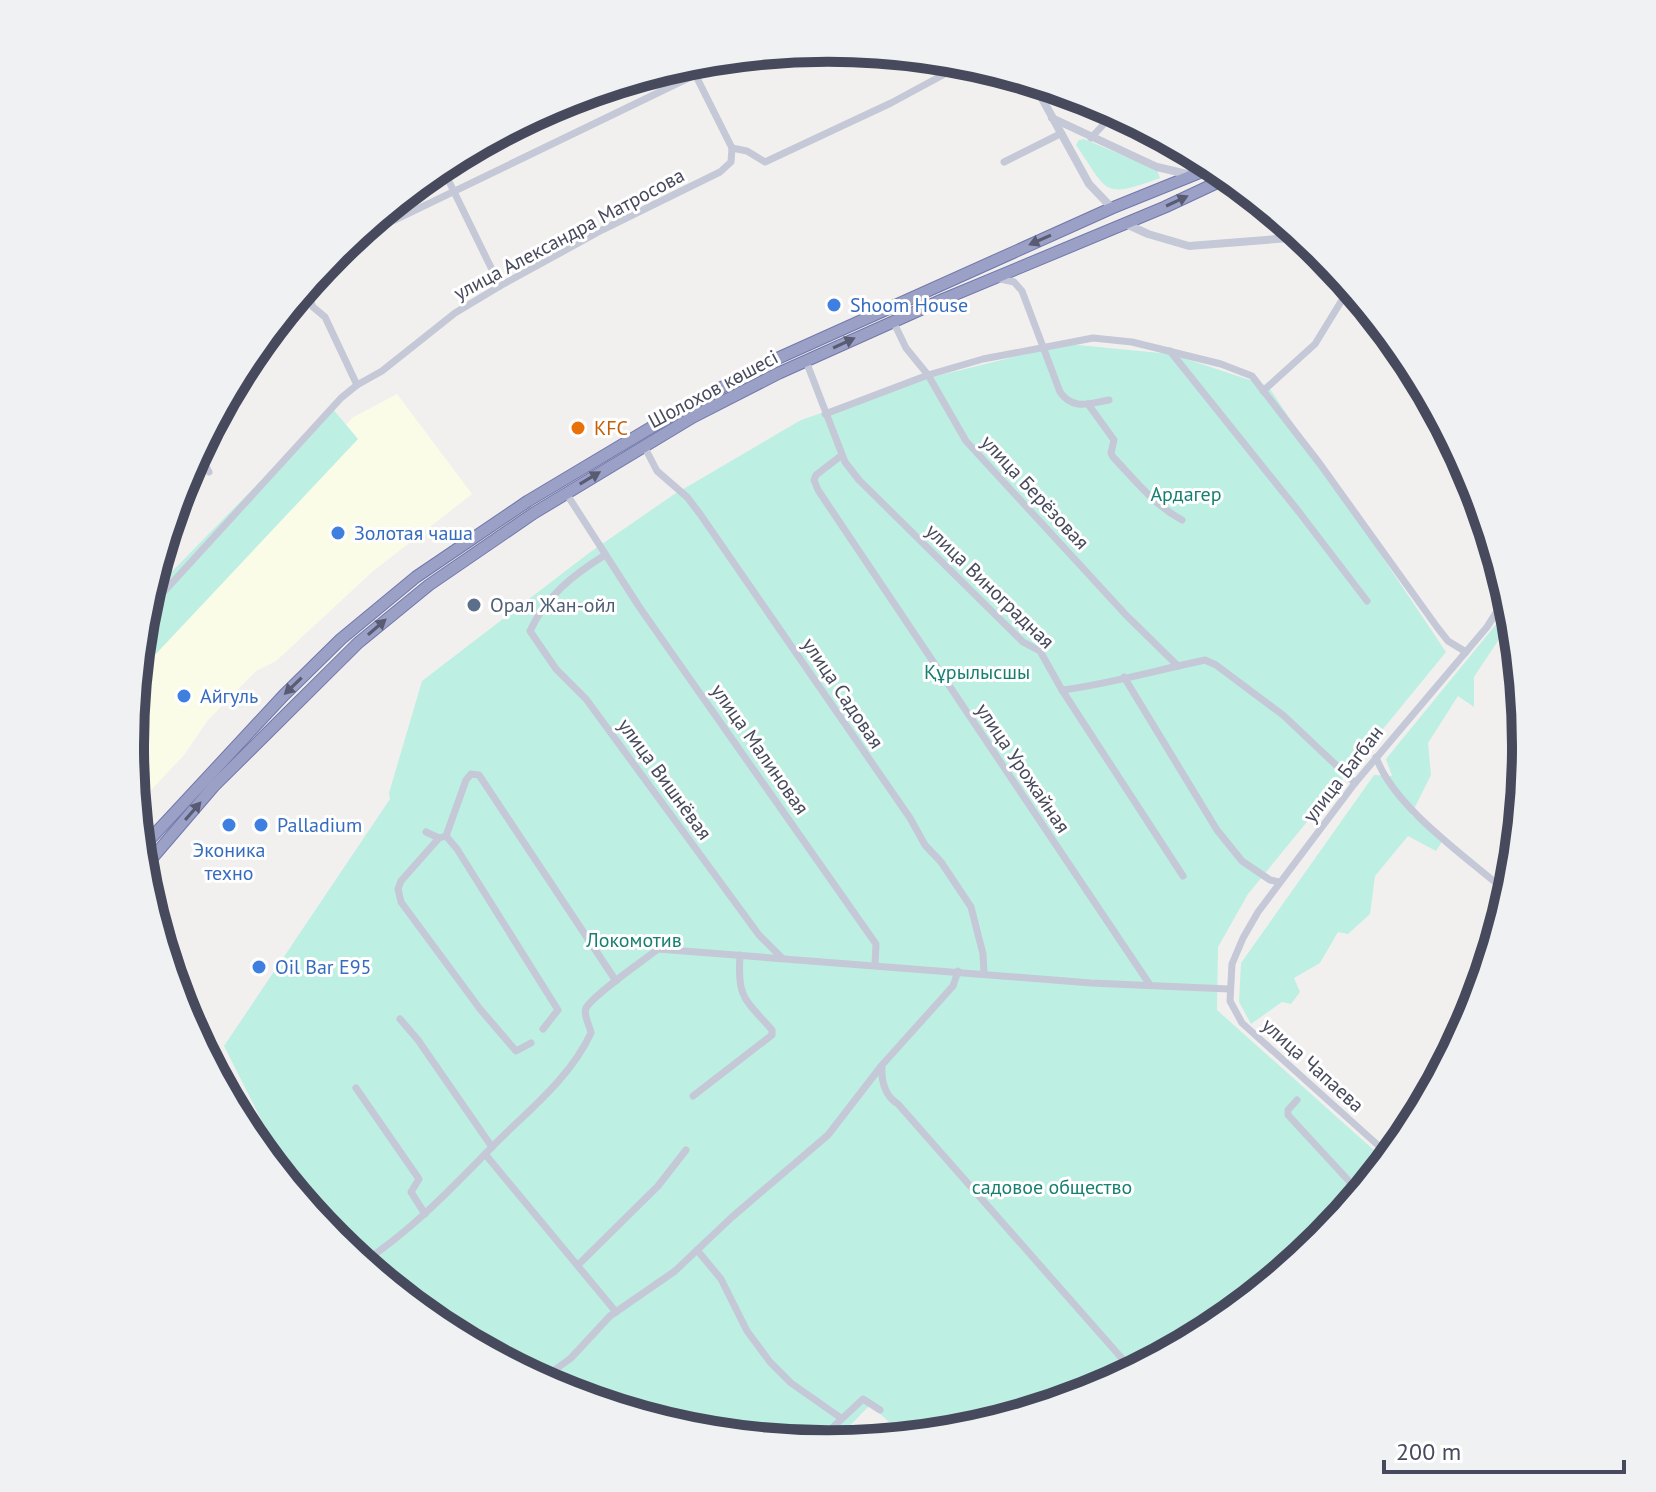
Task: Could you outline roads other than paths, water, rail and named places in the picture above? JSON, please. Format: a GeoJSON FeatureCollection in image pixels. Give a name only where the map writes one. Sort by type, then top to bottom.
{"type":"FeatureCollection","features":[{"type":"Feature","properties":{"kind":"highway"},"geometry":{"type":"LineString","coordinates":[[1195,176],[1201,173]]}},
{"type":"Feature","properties":{"kind":"highway","name":"Шолохов көшесі"},"geometry":{"type":"LineString","coordinates":[[151,839],[341,639],[463,543],[613,449],[765,364],[1112,208],[1195,176]]}},
{"type":"Feature","properties":{"kind":"highway","name":"Шолохов көшесі"},"geometry":{"type":"LineString","coordinates":[[153,857],[214,786],[367,635],[463,560],[566,493],[733,396],[806,361],[1216,183]]}},
{"type":"Feature","properties":{"kind":"highway"},"geometry":{"type":"LineString","coordinates":[[1112,208],[1124,223]]}},
{"type":"Feature","properties":{"kind":"street"},"geometry":{"type":"LineString","coordinates":[[695,75],[732,148],[747,151],[765,162],[891,103],[947,73]]}},
{"type":"Feature","properties":{"kind":"street"},"geometry":{"type":"LineString","coordinates":[[386,225],[691,76]]}},
{"type":"Feature","properties":{"kind":"street"},"geometry":{"type":"LineString","coordinates":[[1040,96],[1089,184],[1112,208]]}},
{"type":"Feature","properties":{"kind":"street"},"geometry":{"type":"LineString","coordinates":[[1052,118],[1157,167],[1195,176]]}},
{"type":"Feature","properties":{"kind":"street"},"geometry":{"type":"LineString","coordinates":[[1091,138],[1106,122]]}},
{"type":"Feature","properties":{"kind":"street"},"geometry":{"type":"LineString","coordinates":[[1004,162],[1060,134]]}},
{"type":"Feature","properties":{"kind":"street","name":"улица Александра Матросова"},"geometry":{"type":"LineString","coordinates":[[161,595],[341,398],[357,385],[382,371],[455,313],[500,286],[602,230],[720,172],[731,162],[732,148]]}},
{"type":"Feature","properties":{"kind":"street"},"geometry":{"type":"LineString","coordinates":[[447,177],[500,286]]}},
{"type":"Feature","properties":{"kind":"street"},"geometry":{"type":"LineString","coordinates":[[1124,223],[1189,246],[1286,238]]}},
{"type":"Feature","properties":{"kind":"street"},"geometry":{"type":"LineString","coordinates":[[996,278],[1014,282],[1022,291],[1066,400],[1072,404],[1109,400]]}},
{"type":"Feature","properties":{"kind":"street"},"geometry":{"type":"LineString","coordinates":[[1263,391],[1315,344],[1344,297]]}},
{"type":"Feature","properties":{"kind":"street"},"geometry":{"type":"LineString","coordinates":[[310,300],[325,317],[357,385]]}},
{"type":"Feature","properties":{"kind":"street","name":"улица Берёзовая"},"geometry":{"type":"LineString","coordinates":[[893,321],[906,348],[928,375],[966,441],[1126,615],[1178,666]]}},
{"type":"Feature","properties":{"kind":"street"},"geometry":{"type":"LineString","coordinates":[[825,414],[928,375],[983,359],[1093,338],[1132,342],[1221,364],[1252,376],[1320,464],[1437,627],[1448,641],[1466,652]]}},
{"type":"Feature","properties":{"kind":"street"},"geometry":{"type":"LineString","coordinates":[[1170,351],[1367,601]]}},
{"type":"Feature","properties":{"kind":"street","name":"улица Виноградная"},"geometry":{"type":"LineString","coordinates":[[806,361],[842,455],[859,480],[1023,642],[1040,651],[1183,876]]}},
{"type":"Feature","properties":{"kind":"street"},"geometry":{"type":"LineString","coordinates":[[1088,404],[1114,440],[1113,457],[1155,500],[1182,520]]}},
{"type":"Feature","properties":{"kind":"street","name":"улица Садовая"},"geometry":{"type":"LineString","coordinates":[[644,446],[657,471],[687,497],[700,514],[910,818],[925,845],[941,862],[971,907],[983,954],[984,974]]}},
{"type":"Feature","properties":{"kind":"street","name":"улица Урожайная"},"geometry":{"type":"LineString","coordinates":[[842,455],[816,475],[814,480],[818,490],[1150,985]]}},
{"type":"Feature","properties":{"kind":"street"},"geometry":{"type":"LineString","coordinates":[[205,464],[209,472]]}},
{"type":"Feature","properties":{"kind":"street","name":"улица Малиновая"},"geometry":{"type":"LineString","coordinates":[[566,493],[640,608],[876,944],[875,965]]}},
{"type":"Feature","properties":{"kind":"street","name":"улица Вишнёвая"},"geometry":{"type":"LineString","coordinates":[[605,555],[571,577],[536,618],[530,631],[556,669],[586,699],[759,935],[782,958]]}},
{"type":"Feature","properties":{"kind":"street","name":"улица Багбан"},"geometry":{"type":"LineString","coordinates":[[1229,989],[1232,964],[1243,938],[1279,882],[1355,783],[1487,627],[1498,609]]}},
{"type":"Feature","properties":{"kind":"street"},"geometry":{"type":"LineString","coordinates":[[1062,690],[1104,684],[1205,660],[1283,715],[1355,783]]}},
{"type":"Feature","properties":{"kind":"street"},"geometry":{"type":"LineString","coordinates":[[1124,677],[1217,830],[1242,861],[1270,880],[1279,882]]}},
{"type":"Feature","properties":{"kind":"street"},"geometry":{"type":"LineString","coordinates":[[1376,757],[1396,792],[1414,812],[1498,884]]}},
{"type":"Feature","properties":{"kind":"street"},"geometry":{"type":"LineString","coordinates":[[531,1043],[516,1051],[480,1009],[401,902],[398,889],[401,881],[443,837],[471,774],[479,775],[616,981]]}},
{"type":"Feature","properties":{"kind":"street"},"geometry":{"type":"LineString","coordinates":[[426,832],[443,837],[457,849],[558,1010],[543,1029]]}},
{"type":"Feature","properties":{"kind":"street"},"geometry":{"type":"LineString","coordinates":[[373,1256],[425,1214],[520,1122],[586,1044],[591,1033],[586,1008],[658,949],[1091,983],[1229,989]]}},
{"type":"Feature","properties":{"kind":"street"},"geometry":{"type":"LineString","coordinates":[[693,1096],[772,1035],[772,1030],[738,986],[740,955]]}},
{"type":"Feature","properties":{"kind":"street"},"geometry":{"type":"LineString","coordinates":[[552,1372],[571,1358],[616,1312],[675,1271],[828,1135],[882,1065],[953,986],[958,971]]}},
{"type":"Feature","properties":{"kind":"street","name":"улица Чапаева"},"geometry":{"type":"LineString","coordinates":[[1229,989],[1230,1001],[1242,1023],[1381,1148]]}},
{"type":"Feature","properties":{"kind":"street"},"geometry":{"type":"LineString","coordinates":[[400,1019],[492,1147]]}},
{"type":"Feature","properties":{"kind":"street"},"geometry":{"type":"LineString","coordinates":[[882,1065],[881,1078],[890,1099],[898,1104],[1125,1362]]}},
{"type":"Feature","properties":{"kind":"street"},"geometry":{"type":"LineString","coordinates":[[356,1088],[419,1179],[411,1192],[425,1214]]}},
{"type":"Feature","properties":{"kind":"street"},"geometry":{"type":"LineString","coordinates":[[1297,1100],[1288,1110],[1288,1115],[1352,1185]]}},
{"type":"Feature","properties":{"kind":"street"},"geometry":{"type":"LineString","coordinates":[[578,1265],[658,1186],[686,1150]]}},
{"type":"Feature","properties":{"kind":"street"},"geometry":{"type":"LineString","coordinates":[[485,1154],[616,1312]]}},
{"type":"Feature","properties":{"kind":"street"},"geometry":{"type":"LineString","coordinates":[[697,1250],[721,1279],[747,1331],[770,1362],[791,1383],[841,1418]]}},
{"type":"Feature","properties":{"kind":"street"},"geometry":{"type":"LineString","coordinates":[[829,1430],[863,1399],[880,1410]]}},
{"type":"Feature","properties":{"kind":"place","name":"Shoom House"},"geometry":{"type":"Point","coordinates":[834,305]}},
{"type":"Feature","properties":{"kind":"place","name":"KFC"},"geometry":{"type":"Point","coordinates":[578,428]}},
{"type":"Feature","properties":{"kind":"place","name":"Золотая чаша"},"geometry":{"type":"Point","coordinates":[338,533]}},
{"type":"Feature","properties":{"kind":"place","name":"Орал Жан-ойл"},"geometry":{"type":"Point","coordinates":[474,605]}},
{"type":"Feature","properties":{"kind":"place","name":"Айгуль"},"geometry":{"type":"Point","coordinates":[184,696]}},
{"type":"Feature","properties":{"kind":"place","name":"Эконика техно"},"geometry":{"type":"Point","coordinates":[229,825]}},
{"type":"Feature","properties":{"kind":"place","name":"Palladium"},"geometry":{"type":"Point","coordinates":[261,825]}},
{"type":"Feature","properties":{"kind":"place","name":"Oil Bar E95"},"geometry":{"type":"Point","coordinates":[259,967]}},
{"type":"Feature","properties":{"kind":"park label","name":"Ардагер"},"geometry":{"type":"Point","coordinates":[1186,494]}},
{"type":"Feature","properties":{"kind":"park label","name":"Құрылысшы"},"geometry":{"type":"Point","coordinates":[977,672]}},
{"type":"Feature","properties":{"kind":"park label","name":"Локомотив"},"geometry":{"type":"Point","coordinates":[634,940]}},
{"type":"Feature","properties":{"kind":"park label","name":"садовое общество"},"geometry":{"type":"Point","coordinates":[1052,1187]}}]}
